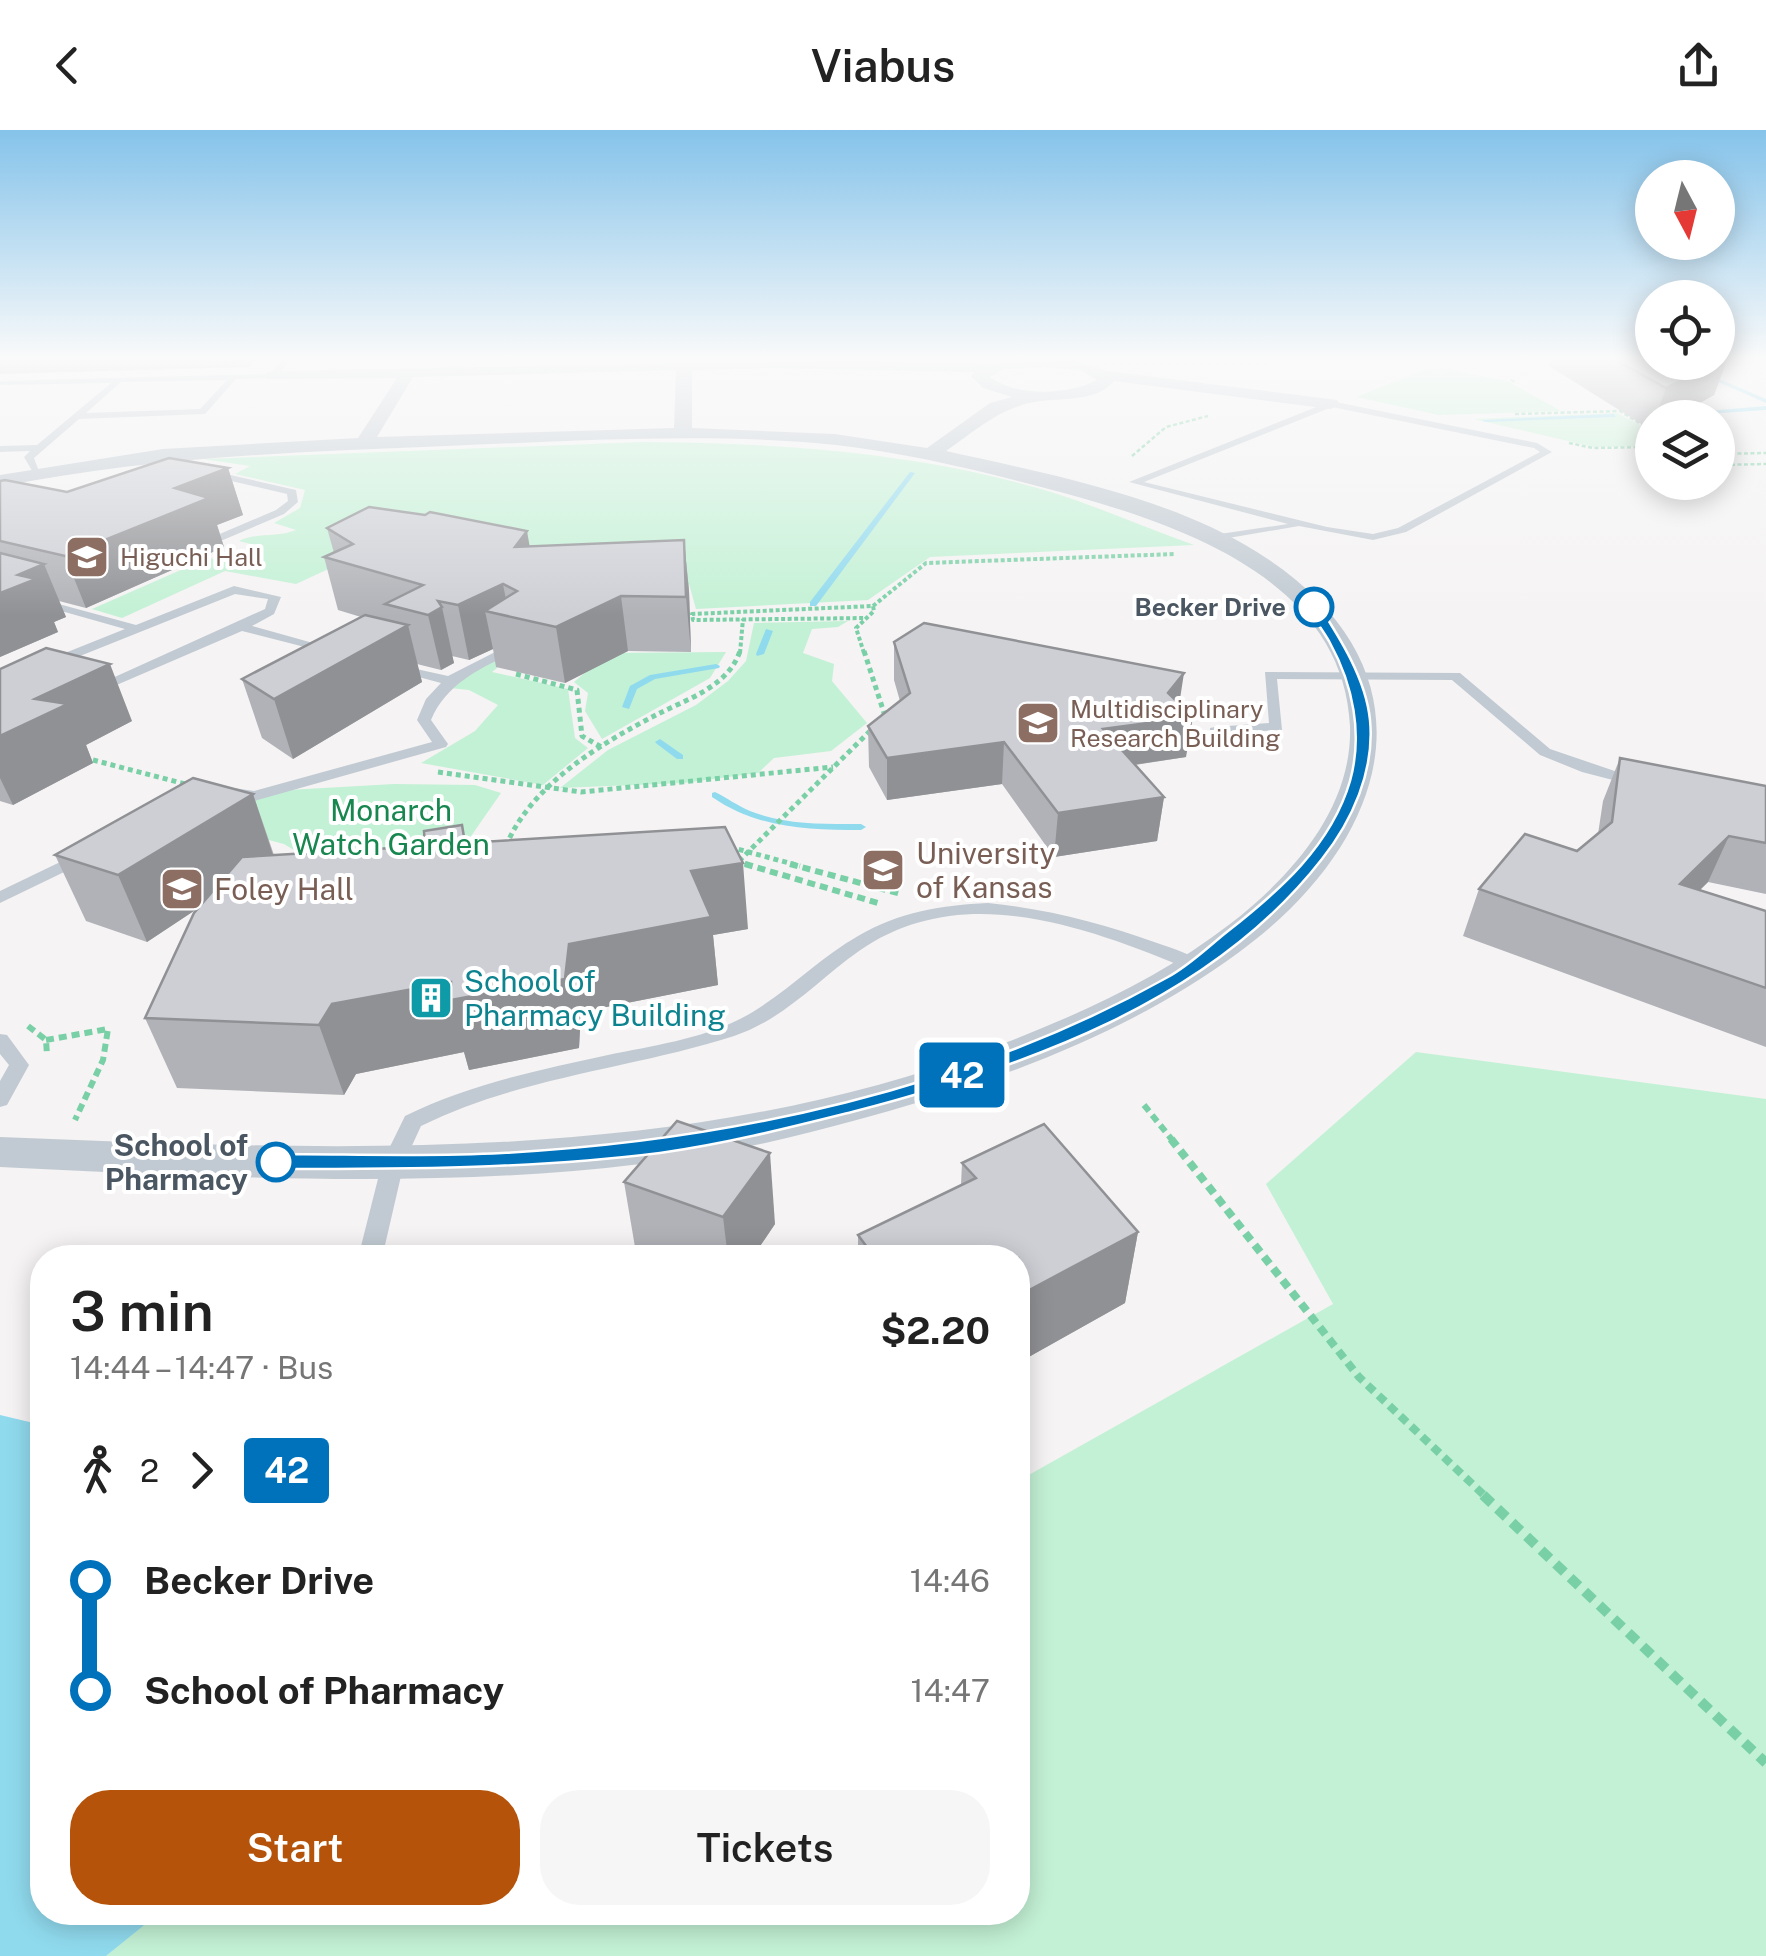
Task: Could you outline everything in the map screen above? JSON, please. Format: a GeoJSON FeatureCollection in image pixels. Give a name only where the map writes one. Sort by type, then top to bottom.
{"type":"FeatureCollection","features":[{"type":"Feature","properties":{"kind":"street"},"geometry":{"type":"LineString","coordinates":[[0,481],[38,460],[332,445]]}},
{"type":"Feature","properties":{"kind":"street"},"geometry":{"type":"LineString","coordinates":[[0,1152],[393,1163],[501,1161],[661,1145],[862,1105],[1028,1051],[1103,1018],[1198,966],[1287,893],[1336,830],[1358,780],[1363,750],[1364,723],[1351,675],[1326,624],[1304,596],[1273,570],[1222,540],[1143,508],[932,454],[873,445]]}},
{"type":"Feature","properties":{"kind":"street"},"geometry":{"type":"LineString","coordinates":[[932,454],[939,445]]}},
{"type":"Feature","properties":{"kind":"lane"},"geometry":{"type":"LineString","coordinates":[[0,449],[38,460],[51,445]]}},
{"type":"Feature","properties":{"kind":"lane"},"geometry":{"type":"LineString","coordinates":[[1226,445],[1134,482],[1353,536],[1392,534],[1547,454],[1534,445]]}},
{"type":"Feature","properties":{"kind":"lane"},"geometry":{"type":"LineString","coordinates":[[186,470],[292,492],[293,502],[220,538]]}},
{"type":"Feature","properties":{"kind":"lane"},"geometry":{"type":"LineString","coordinates":[[199,481],[217,474]]}},
{"type":"Feature","properties":{"kind":"lane"},"geometry":{"type":"LineString","coordinates":[[254,524],[282,531]]}},
{"type":"Feature","properties":{"kind":"lane"},"geometry":{"type":"LineString","coordinates":[[1222,540],[1308,524]]}},
{"type":"Feature","properties":{"kind":"lane"},"geometry":{"type":"LineString","coordinates":[[0,684],[234,590],[275,598],[270,611],[242,627],[98,691],[82,688]]}},
{"type":"Feature","properties":{"kind":"lane"},"geometry":{"type":"LineString","coordinates":[[24,597],[136,628]]}},
{"type":"Feature","properties":{"kind":"lane"},"geometry":{"type":"LineString","coordinates":[[242,627],[352,656]]}},
{"type":"Feature","properties":{"kind":"lane"},"geometry":{"type":"LineString","coordinates":[[216,791],[254,796],[442,744],[424,720],[432,698],[450,681],[518,645]]}},
{"type":"Feature","properties":{"kind":"lane"},"geometry":{"type":"LineString","coordinates":[[370,660],[450,681]]}},
{"type":"Feature","properties":{"kind":"lane"},"geometry":{"type":"LineString","coordinates":[[1215,731],[1277,727],[1270,674],[1455,676],[1546,752],[1587,770],[1656,785]]}},
{"type":"Feature","properties":{"kind":"lane"},"geometry":{"type":"LineString","coordinates":[[19,676],[50,682]]}},
{"type":"Feature","properties":{"kind":"lane"},"geometry":{"type":"LineString","coordinates":[[0,898],[106,844]]}},
{"type":"Feature","properties":{"kind":"lane"},"geometry":{"type":"LineString","coordinates":[[373,1245],[393,1163],[414,1121],[434,1109],[658,1052],[747,1024],[866,938],[916,913],[1004,908],[1117,932],[1198,966]]}},
{"type":"Feature","properties":{"kind":"lane"},"geometry":{"type":"LineString","coordinates":[[0,1040],[19,1066],[0,1100]]}},
{"type":"Feature","properties":{"kind":"path"},"geometry":{"type":"LineString","coordinates":[[1123,462],[1144,445]]}},
{"type":"Feature","properties":{"kind":"path"},"geometry":{"type":"LineString","coordinates":[[1580,445],[1635,447]]}},
{"type":"Feature","properties":{"kind":"path"},"geometry":{"type":"LineString","coordinates":[[1735,454],[1766,453]]}},
{"type":"Feature","properties":{"kind":"path"},"geometry":{"type":"LineString","coordinates":[[1735,465],[1766,464]]}},
{"type":"Feature","properties":{"kind":"path"},"geometry":{"type":"LineString","coordinates":[[738,861],[798,808],[833,766],[885,716],[856,628],[873,606],[926,563],[1188,554]]}},
{"type":"Feature","properties":{"kind":"path"},"geometry":{"type":"LineString","coordinates":[[866,618],[692,620],[692,614],[873,606]]}},
{"type":"Feature","properties":{"kind":"path"},"geometry":{"type":"LineString","coordinates":[[504,856],[510,830],[547,790],[603,748],[718,682],[739,656],[743,620]]}},
{"type":"Feature","properties":{"kind":"path"},"geometry":{"type":"LineString","coordinates":[[498,657],[508,662],[500,666],[502,670],[577,690],[582,736],[603,748]]}},
{"type":"Feature","properties":{"kind":"path"},"geometry":{"type":"LineString","coordinates":[[93,760],[216,791]]}},
{"type":"Feature","properties":{"kind":"path"},"geometry":{"type":"LineString","coordinates":[[424,770],[581,792],[709,782],[833,766]]}},
{"type":"Feature","properties":{"kind":"path"},"geometry":{"type":"LineString","coordinates":[[720,844],[917,898]]}},
{"type":"Feature","properties":{"kind":"path"},"geometry":{"type":"LineString","coordinates":[[719,856],[877,902],[906,900]]}},
{"type":"Feature","properties":{"kind":"path"},"geometry":{"type":"LineString","coordinates":[[734,869],[751,865]]}},
{"type":"Feature","properties":{"kind":"path"},"geometry":{"type":"LineString","coordinates":[[46,1040],[108,1029],[103,1060],[70,1130]]}},
{"type":"Feature","properties":{"kind":"path"},"geometry":{"type":"LineString","coordinates":[[1144,1105],[1359,1377],[1766,1763]]}},
{"type":"Feature","properties":{"kind":"green space"},"geometry":{"type":"Polygon","coordinates":[[[559,445],[749,445],[848,452],[1001,478],[1087,504],[1194,545],[930,557],[868,600],[696,609],[689,584],[585,587],[363,553],[296,584],[225,571],[122,618],[92,609],[208,558],[226,560],[258,546],[239,541],[246,538],[296,530],[274,523],[300,508],[305,490],[235,474],[250,466],[203,459],[559,445]]]}},
{"type":"Feature","properties":{"kind":"green space"},"geometry":{"type":"Polygon","coordinates":[[[1586,445],[1635,445],[1594,447],[1586,445]]]}},
{"type":"Feature","properties":{"kind":"green space"},"geometry":{"type":"Polygon","coordinates":[[[848,621],[838,627],[812,629],[803,653],[834,664],[832,681],[867,723],[831,751],[774,758],[758,773],[683,783],[560,788],[608,750],[696,705],[728,681],[746,661],[754,623],[848,621]]]}},
{"type":"Feature","properties":{"kind":"green space"},"geometry":{"type":"Polygon","coordinates":[[[726,652],[710,678],[602,739],[585,711],[588,693],[574,682],[608,653],[726,652]]]}},
{"type":"Feature","properties":{"kind":"green space"},"geometry":{"type":"Polygon","coordinates":[[[494,658],[502,664],[492,672],[568,689],[575,738],[588,748],[543,785],[421,763],[475,731],[498,705],[469,690],[450,688],[494,658]]]}},
{"type":"Feature","properties":{"kind":"green space","name":"Monarch Watch Garden"},"geometry":{"type":"Polygon","coordinates":[[[394,784],[475,785],[501,793],[469,839],[443,862],[310,860],[284,844],[234,831],[234,805],[288,790],[394,784]]]}},
{"type":"Feature","properties":{"kind":"green space"},"geometry":{"type":"Polygon","coordinates":[[[1416,1052],[1766,1099],[1766,1956],[106,1956],[143,1925],[1030,1925],[1030,1474],[1333,1304],[1266,1184],[1416,1052]]]}},
{"type":"Feature","properties":{"kind":"water"},"geometry":{"type":"Polygon","coordinates":[[[0,1415],[30,1422],[30,1925],[144,1925],[106,1956],[0,1956],[0,1415]]]}},
{"type":"Feature","properties":{"kind":"building"},"geometry":{"type":"Polygon","coordinates":[[[169,458],[228,468],[175,488],[209,498],[65,556],[0,541],[0,481],[67,492],[169,458]]]}},
{"type":"Feature","properties":{"kind":"building"},"geometry":{"type":"Polygon","coordinates":[[[369,507],[425,515],[430,512],[527,531],[515,547],[684,540],[686,597],[621,596],[556,627],[485,611],[517,591],[503,584],[458,605],[438,601],[442,607],[428,615],[385,604],[423,585],[324,557],[353,544],[327,528],[369,507]]]}},
{"type":"Feature","properties":{"kind":"building"},"geometry":{"type":"Polygon","coordinates":[[[0,553],[44,564],[18,575],[36,579],[0,593],[0,553]]]}},
{"type":"Feature","properties":{"kind":"building"},"geometry":{"type":"Polygon","coordinates":[[[365,615],[408,625],[274,699],[242,679],[365,615]]]}},
{"type":"Feature","properties":{"kind":"building"},"geometry":{"type":"Polygon","coordinates":[[[924,623],[1184,673],[1168,693],[1193,717],[1103,729],[1164,797],[1058,813],[1004,742],[887,758],[868,726],[910,693],[894,642],[924,623]]]}},
{"type":"Feature","properties":{"kind":"building"},"geometry":{"type":"Polygon","coordinates":[[[46,648],[110,664],[35,699],[68,704],[0,736],[0,669],[46,648]]]}},
{"type":"Feature","properties":{"kind":"building"},"geometry":{"type":"Polygon","coordinates":[[[1620,758],[1766,786],[1766,843],[1729,836],[1680,884],[1766,911],[1766,988],[1479,889],[1525,834],[1577,851],[1612,822],[1620,758]]]}},
{"type":"Feature","properties":{"kind":"building"},"geometry":{"type":"Polygon","coordinates":[[[193,778],[253,794],[118,875],[55,855],[193,778]]]}},
{"type":"Feature","properties":{"kind":"building"},"geometry":{"type":"Polygon","coordinates":[[[462,825],[465,843],[725,827],[743,863],[691,871],[711,917],[569,944],[565,979],[451,1000],[451,982],[332,1004],[319,1025],[145,1018],[194,913],[242,857],[425,846],[424,831],[462,825]]]}},
{"type":"Feature","properties":{"kind":"building"},"geometry":{"type":"Polygon","coordinates":[[[677,1121],[770,1153],[723,1217],[624,1182],[677,1121]]]}},
{"type":"Feature","properties":{"kind":"building"},"geometry":{"type":"Polygon","coordinates":[[[1044,1124],[1138,1232],[1030,1290],[1030,1245],[865,1245],[858,1235],[976,1178],[962,1163],[1044,1124]]]}},
{"type":"Feature","properties":{"kind":"waterway"},"geometry":{"type":"LineString","coordinates":[[813,604],[912,473]]}},
{"type":"Feature","properties":{"kind":"waterway"},"geometry":{"type":"LineString","coordinates":[[760,654],[769,631]]}},
{"type":"Feature","properties":{"kind":"waterway"},"geometry":{"type":"LineString","coordinates":[[626,707],[633,688],[653,677],[716,666]]}},
{"type":"Feature","properties":{"kind":"waterway"},"geometry":{"type":"LineString","coordinates":[[660,742],[680,757]]}},
{"type":"Feature","properties":{"kind":"waterway"},"geometry":{"type":"LineString","coordinates":[[715,795],[766,820],[803,826],[861,827]]}},
{"type":"Feature","properties":{"kind":"bus line","name":"42"},"geometry":{"type":"LineString","coordinates":[[276,1162],[501,1161],[573,1156],[752,1130],[950,1080],[1103,1018],[1178,979],[1254,924],[1316,861],[1336,830],[1358,780],[1364,723],[1360,699],[1338,645],[1314,607]]}},
{"type":"Feature","properties":{"kind":"place","name":"Higuchi Hall"},"geometry":{"type":"Point","coordinates":[87,557]}},
{"type":"Feature","properties":{"kind":"place","name":"Becker Drive"},"geometry":{"type":"Point","coordinates":[1314,607]}},
{"type":"Feature","properties":{"kind":"place","name":"Multidisciplinary Research Building"},"geometry":{"type":"Point","coordinates":[1038,723]}},
{"type":"Feature","properties":{"kind":"place","name":"University of Kansas"},"geometry":{"type":"Point","coordinates":[883,870]}},
{"type":"Feature","properties":{"kind":"place","name":"Foley Hall"},"geometry":{"type":"Point","coordinates":[182,889]}},
{"type":"Feature","properties":{"kind":"place","name":"School of Pharmacy Building"},"geometry":{"type":"Point","coordinates":[431,998]}},
{"type":"Feature","properties":{"kind":"place","name":"School of Pharmacy"},"geometry":{"type":"Point","coordinates":[276,1162]}}]}
